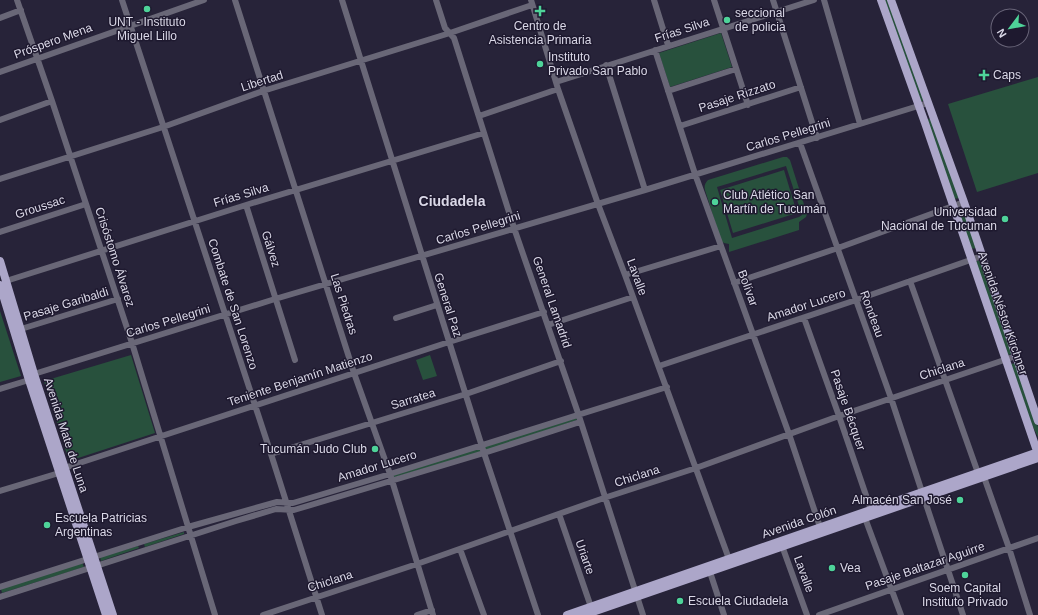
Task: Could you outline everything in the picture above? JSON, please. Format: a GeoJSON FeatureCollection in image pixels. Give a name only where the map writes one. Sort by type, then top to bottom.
{"type":"FeatureCollection","features":[{"type":"Feature","properties":{"kind":"main road","name":"Avenida Néstor Kirchner"},"geometry":{"type":"LineString","coordinates":[[881,0],[954,206],[971,260],[1007,359],[1038,453]]}},
{"type":"Feature","properties":{"kind":"main road","name":"Avenida Néstor Kirchner"},"geometry":{"type":"LineString","coordinates":[[891,0],[964,202],[1038,421]]}},
{"type":"Feature","properties":{"kind":"main road","name":"Avenida Mate de Luna"},"geometry":{"type":"LineString","coordinates":[[0,261],[3,283],[93,566],[106,615]]}},
{"type":"Feature","properties":{"kind":"main road","name":"Avenida Mate de Luna"},"geometry":{"type":"LineString","coordinates":[[3,283],[21,329],[32,377]]}},
{"type":"Feature","properties":{"kind":"main road","name":"Avenida Colón"},"geometry":{"type":"LineString","coordinates":[[821,530],[865,518],[1038,453]]}},
{"type":"Feature","properties":{"kind":"main road","name":"Avenida Colón"},"geometry":{"type":"LineString","coordinates":[[981,475],[1038,458]]}},
{"type":"Feature","properties":{"kind":"main road","name":"Avenida Colón"},"geometry":{"type":"LineString","coordinates":[[567,615],[710,572],[870,510],[923,495]]}},
{"type":"Feature","properties":{"kind":"main road","name":"Avenida Colón"},"geometry":{"type":"LineString","coordinates":[[584,615],[729,559],[781,544]]}},
{"type":"Feature","properties":{"kind":"main road","name":"Avenida Mate de Luna"},"geometry":{"type":"LineString","coordinates":[[93,566],[113,615]]}},
{"type":"Feature","properties":{"kind":"street","name":"Crisóstomo Álvarez"},"geometry":{"type":"LineString","coordinates":[[17,0],[38,58],[118,299],[215,615]]}},
{"type":"Feature","properties":{"kind":"street","name":"Combate de San Lorenzo"},"geometry":{"type":"LineString","coordinates":[[122,0],[226,315],[322,615]]}},
{"type":"Feature","properties":{"kind":"street","name":"Próspero Mena"},"geometry":{"type":"LineString","coordinates":[[0,72],[204,0]]}},
{"type":"Feature","properties":{"kind":"street","name":"Las Piedras"},"geometry":{"type":"LineString","coordinates":[[235,0],[354,373],[390,474],[432,613]]}},
{"type":"Feature","properties":{"kind":"street","name":"General Paz"},"geometry":{"type":"LineString","coordinates":[[342,0],[481,445],[538,615]]}},
{"type":"Feature","properties":{"kind":"street","name":"General Lamadrid"},"geometry":{"type":"LineString","coordinates":[[436,0],[445,28],[454,38],[514,228],[561,361],[643,615]]}},
{"type":"Feature","properties":{"kind":"street"},"geometry":{"type":"LineString","coordinates":[[654,0],[668,45]]}},
{"type":"Feature","properties":{"kind":"street"},"geometry":{"type":"LineString","coordinates":[[714,0],[748,105]]}},
{"type":"Feature","properties":{"kind":"street"},"geometry":{"type":"LineString","coordinates":[[773,0],[817,138]]}},
{"type":"Feature","properties":{"kind":"street","name":"Frías Silva"},"geometry":{"type":"LineString","coordinates":[[556,82],[668,45],[814,0]]}},
{"type":"Feature","properties":{"kind":"street"},"geometry":{"type":"LineString","coordinates":[[824,0],[860,124]]}},
{"type":"Feature","properties":{"kind":"street","name":"Libertad"},"geometry":{"type":"LineString","coordinates":[[0,179],[163,127],[264,91],[450,33],[532,3]]}},
{"type":"Feature","properties":{"kind":"street","name":"Lavalle"},"geometry":{"type":"LineString","coordinates":[[532,3],[558,89],[598,204],[626,275],[729,559]]}},
{"type":"Feature","properties":{"kind":"street"},"geometry":{"type":"LineString","coordinates":[[0,18],[21,10]]}},
{"type":"Feature","properties":{"kind":"street","name":"Bolívar"},"geometry":{"type":"LineString","coordinates":[[655,50],[695,174],[789,434],[821,530]]}},
{"type":"Feature","properties":{"kind":"street"},"geometry":{"type":"LineString","coordinates":[[606,65],[646,190]]}},
{"type":"Feature","properties":{"kind":"street"},"geometry":{"type":"LineString","coordinates":[[668,91],[736,69]]}},
{"type":"Feature","properties":{"kind":"street","name":"Pasaje Rizzato"},"geometry":{"type":"LineString","coordinates":[[680,126],[801,87]]}},
{"type":"Feature","properties":{"kind":"street"},"geometry":{"type":"LineString","coordinates":[[479,116],[558,89]]}},
{"type":"Feature","properties":{"kind":"street"},"geometry":{"type":"LineString","coordinates":[[0,120],[52,101]]}},
{"type":"Feature","properties":{"kind":"street","name":"Carlos Pellegrini"},"geometry":{"type":"LineString","coordinates":[[0,389],[132,344],[275,299],[646,190],[928,103]]}},
{"type":"Feature","properties":{"kind":"street","name":"Frías Silva"},"geometry":{"type":"LineString","coordinates":[[3,283],[194,221],[484,133]]}},
{"type":"Feature","properties":{"kind":"street","name":"Rondeau"},"geometry":{"type":"LineString","coordinates":[[800,143],[891,398],[963,615]]}},
{"type":"Feature","properties":{"kind":"street"},"geometry":{"type":"LineString","coordinates":[[734,284],[964,202]]}},
{"type":"Feature","properties":{"kind":"street","name":"Groussac"},"geometry":{"type":"LineString","coordinates":[[0,232],[86,204]]}},
{"type":"Feature","properties":{"kind":"street","name":"Gálvez"},"geometry":{"type":"LineString","coordinates":[[246,205],[295,360]]}},
{"type":"Feature","properties":{"kind":"street"},"geometry":{"type":"LineString","coordinates":[[626,275],[721,246]]}},
{"type":"Feature","properties":{"kind":"street","name":"Amador Lucero"},"geometry":{"type":"LineString","coordinates":[[659,366],[804,318],[982,256]]}},
{"type":"Feature","properties":{"kind":"street"},"geometry":{"type":"LineString","coordinates":[[910,281],[1009,548],[1030,615]]}},
{"type":"Feature","properties":{"kind":"street"},"geometry":{"type":"LineString","coordinates":[[548,325],[633,297]]}},
{"type":"Feature","properties":{"kind":"street","name":"Pasaje Garibaldi"},"geometry":{"type":"LineString","coordinates":[[21,329],[118,299]]}},
{"type":"Feature","properties":{"kind":"street"},"geometry":{"type":"LineString","coordinates":[[396,318],[437,305]]}},
{"type":"Feature","properties":{"kind":"street","name":"Teniente Benjamín Matienzo"},"geometry":{"type":"LineString","coordinates":[[0,491],[255,405],[544,312]]}},
{"type":"Feature","properties":{"kind":"street","name":"Pasaje Bécquer"},"geometry":{"type":"LineString","coordinates":[[804,318],[840,416],[870,510]]}},
{"type":"Feature","properties":{"kind":"street","name":"Chiclana"},"geometry":{"type":"LineString","coordinates":[[263,615],[316,596],[417,564],[604,498],[696,468],[891,398],[1016,356]]}},
{"type":"Feature","properties":{"kind":"street","name":"Sarratea"},"geometry":{"type":"LineString","coordinates":[[271,454],[466,394],[561,361]]}},
{"type":"Feature","properties":{"kind":"street","name":"Amador Lucero"},"geometry":{"type":"LineString","coordinates":[[0,597],[190,535],[276,509],[289,511],[484,453],[667,387]]}},
{"type":"Feature","properties":{"kind":"street","name":"Amador Lucero"},"geometry":{"type":"LineString","coordinates":[[0,587],[140,541],[277,502],[293,503],[481,445],[579,418]]}},
{"type":"Feature","properties":{"kind":"street"},"geometry":{"type":"LineString","coordinates":[[234,514],[236,521]]}},
{"type":"Feature","properties":{"kind":"street","name":"Uriarte"},"geometry":{"type":"LineString","coordinates":[[559,514],[591,607]]}},
{"type":"Feature","properties":{"kind":"street"},"geometry":{"type":"LineString","coordinates":[[865,518],[901,615]]}},
{"type":"Feature","properties":{"kind":"street","name":"Pasaje Baltazar Aguirre"},"geometry":{"type":"LineString","coordinates":[[819,615],[1038,538]]}},
{"type":"Feature","properties":{"kind":"street"},"geometry":{"type":"LineString","coordinates":[[140,541],[143,550]]}},
{"type":"Feature","properties":{"kind":"street","name":"Lavalle"},"geometry":{"type":"LineString","coordinates":[[781,544],[807,615]]}},
{"type":"Feature","properties":{"kind":"street"},"geometry":{"type":"LineString","coordinates":[[460,549],[484,615]]}},
{"type":"Feature","properties":{"kind":"street"},"geometry":{"type":"LineString","coordinates":[[43,572],[46,582]]}},
{"type":"Feature","properties":{"kind":"street"},"geometry":{"type":"LineString","coordinates":[[710,572],[724,615]]}},
{"type":"Feature","properties":{"kind":"street"},"geometry":{"type":"LineString","coordinates":[[417,615],[432,613]]}},
{"type":"Feature","properties":{"kind":"green space"},"geometry":{"type":"Polygon","coordinates":[[[883,0],[890,0],[924,100],[921,102],[883,0]]]}},
{"type":"Feature","properties":{"kind":"green space"},"geometry":{"type":"Polygon","coordinates":[[[721,33],[732,67],[670,87],[659,53],[721,33]]]}},
{"type":"Feature","properties":{"kind":"green space"},"geometry":{"type":"Polygon","coordinates":[[[1038,77],[1038,173],[977,192],[948,104],[1038,77]]]}},
{"type":"Feature","properties":{"kind":"green space"},"geometry":{"type":"Polygon","coordinates":[[[931,118],[959,198],[954,199],[927,120],[931,118]]]}},
{"type":"Feature","properties":{"kind":"green space","name":"Club Atlético San Martín de Tucumán"},"geometry":{"type":"Polygon","coordinates":[[[787,157],[790,160],[807,214],[806,217],[799,222],[799,230],[729,252],[729,244],[721,241],[705,190],[705,185],[708,180],[787,157]],[[786,166],[717,187],[732,238],[802,215],[786,166]]]}},
{"type":"Feature","properties":{"kind":"green space"},"geometry":{"type":"Polygon","coordinates":[[[784,170],[797,213],[733,233],[720,190],[784,170]]]}},
{"type":"Feature","properties":{"kind":"green space"},"geometry":{"type":"Polygon","coordinates":[[[963,209],[976,248],[971,249],[958,210],[963,209]]]}},
{"type":"Feature","properties":{"kind":"green space"},"geometry":{"type":"Polygon","coordinates":[[[980,260],[1012,354],[1007,355],[975,262],[980,260]]]}},
{"type":"Feature","properties":{"kind":"green space"},"geometry":{"type":"Polygon","coordinates":[[[0,311],[21,376],[0,382],[0,311]]]}},
{"type":"Feature","properties":{"kind":"green space"},"geometry":{"type":"Polygon","coordinates":[[[131,355],[155,433],[69,461],[44,381],[131,355]]]}},
{"type":"Feature","properties":{"kind":"green space"},"geometry":{"type":"Polygon","coordinates":[[[430,355],[437,376],[423,380],[416,360],[430,355]]]}},
{"type":"Feature","properties":{"kind":"green space"},"geometry":{"type":"Polygon","coordinates":[[[1016,363],[1038,427],[1038,437],[1032,425],[1011,364],[1016,363]]]}},
{"type":"Feature","properties":{"kind":"green space"},"geometry":{"type":"Polygon","coordinates":[[[576,417],[577,420],[485,451],[484,447],[576,417]]]}},
{"type":"Feature","properties":{"kind":"green space"},"geometry":{"type":"Polygon","coordinates":[[[480,447],[481,452],[392,478],[392,475],[480,447]]]}},
{"type":"Feature","properties":{"kind":"green space"},"geometry":{"type":"Polygon","coordinates":[[[184,532],[184,534],[145,547],[144,544],[184,532]]]}},
{"type":"Feature","properties":{"kind":"green space"},"geometry":{"type":"Polygon","coordinates":[[[138,546],[139,548],[101,561],[100,557],[138,546]]]}},
{"type":"Feature","properties":{"kind":"green space"},"geometry":{"type":"Polygon","coordinates":[[[82,562],[84,567],[2,593],[1,589],[82,562]]]}},
{"type":"Feature","properties":{"kind":"place","name":"UNT - Instituto Miguel Lillo"},"geometry":{"type":"Point","coordinates":[147,9]}},
{"type":"Feature","properties":{"kind":"place","name":"Centro de Asistencia Primaria"},"geometry":{"type":"Point","coordinates":[540,11]}},
{"type":"Feature","properties":{"kind":"place","name":"seccional de policia"},"geometry":{"type":"Point","coordinates":[727,20]}},
{"type":"Feature","properties":{"kind":"place","name":"Instituto Privado San Pablo"},"geometry":{"type":"Point","coordinates":[540,64]}},
{"type":"Feature","properties":{"kind":"place","name":"Caps"},"geometry":{"type":"Point","coordinates":[984,75]}},
{"type":"Feature","properties":{"kind":"place","name":"Club Atlético San Martín de Tucumán"},"geometry":{"type":"Point","coordinates":[715,202]}},
{"type":"Feature","properties":{"kind":"place","name":"Universidad Nacional de Tucuman"},"geometry":{"type":"Point","coordinates":[1005,219]}},
{"type":"Feature","properties":{"kind":"place","name":"Tucumán Judo Club"},"geometry":{"type":"Point","coordinates":[375,449]}},
{"type":"Feature","properties":{"kind":"place","name":"Almacén San José"},"geometry":{"type":"Point","coordinates":[960,500]}},
{"type":"Feature","properties":{"kind":"place","name":"Escuela Patricias Argentinas"},"geometry":{"type":"Point","coordinates":[47,525]}},
{"type":"Feature","properties":{"kind":"place","name":"Vea"},"geometry":{"type":"Point","coordinates":[832,568]}},
{"type":"Feature","properties":{"kind":"place","name":"Soem Capital Instituto Privado"},"geometry":{"type":"Point","coordinates":[965,575]}},
{"type":"Feature","properties":{"kind":"place","name":"Escuela Ciudadela"},"geometry":{"type":"Point","coordinates":[680,601]}},
{"type":"Feature","properties":{"kind":"district","name":"Ciudadela"},"geometry":{"type":"Point","coordinates":[452,201]}}]}
